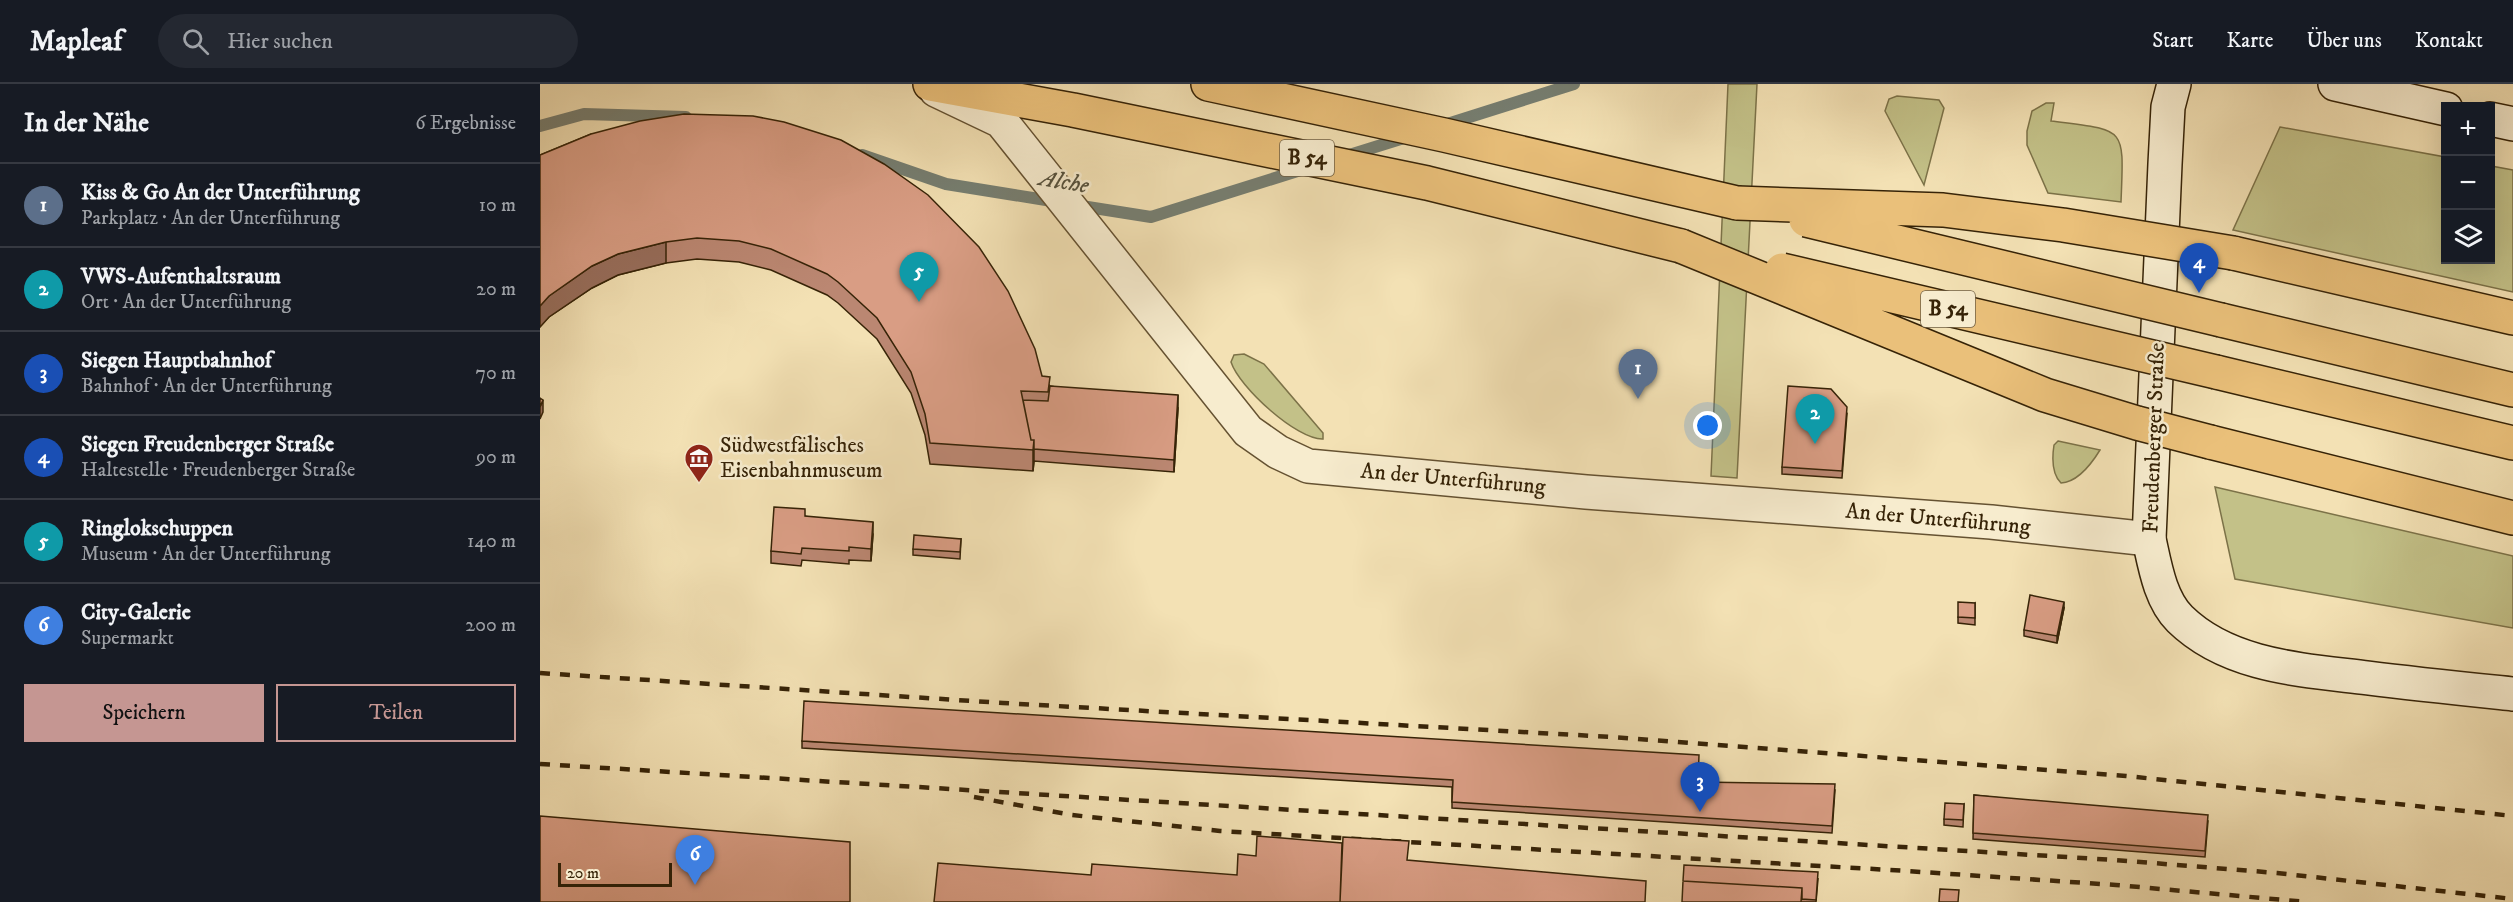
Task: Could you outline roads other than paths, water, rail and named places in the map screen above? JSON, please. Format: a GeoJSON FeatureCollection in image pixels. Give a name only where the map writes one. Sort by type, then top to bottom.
{"type":"FeatureCollection","features":[{"type":"Feature","properties":{"kind":"highway","name":"B 54"},"geometry":{"type":"LineString","coordinates":[[930,84],[1073,110],[1426,183],[2513,444]]}},
{"type":"Feature","properties":{"kind":"highway","name":"B 54"},"geometry":{"type":"LineString","coordinates":[[1208,84],[1444,135],[1737,203],[2513,390]]}},
{"type":"Feature","properties":{"kind":"highway"},"geometry":{"type":"LineString","coordinates":[[1737,203],[1943,210],[2063,225],[2233,253],[2513,318]]}},
{"type":"Feature","properties":{"kind":"highway"},"geometry":{"type":"LineString","coordinates":[[1681,246],[2045,394],[2137,423],[2513,518]]}},
{"type":"Feature","properties":{"kind":"street","name":"An der Unterführung"},"geometry":{"type":"LineString","coordinates":[[923,84],[1001,121],[1248,431],[1278,452],[1308,466],[1586,492],[1991,522],[2149,539]]}},
{"type":"Feature","properties":{"kind":"street","name":"Freudenberger Straße"},"geometry":{"type":"LineString","coordinates":[[2174,84],[2168,107],[2166,141],[2149,539],[2165,596],[2178,618],[2204,639],[2249,658],[2305,670],[2513,694]]}},
{"type":"Feature","properties":{"kind":"street"},"geometry":{"type":"LineString","coordinates":[[2335,84],[2441,108]]}},
{"type":"Feature","properties":{"kind":"street"},"geometry":{"type":"LineString","coordinates":[[2495,120],[2513,124]]}},
{"type":"Feature","properties":{"kind":"waterway","name":"Alche"},"geometry":{"type":"LineString","coordinates":[[1441,126],[1574,84]]}},
{"type":"Feature","properties":{"kind":"waterway","name":"Alche"},"geometry":{"type":"LineString","coordinates":[[540,126],[584,114],[686,117]]}},
{"type":"Feature","properties":{"kind":"waterway","name":"Alche"},"geometry":{"type":"LineString","coordinates":[[1343,157],[1407,137]]}},
{"type":"Feature","properties":{"kind":"waterway","name":"Alche"},"geometry":{"type":"LineString","coordinates":[[862,155],[946,184],[1058,202]]}},
{"type":"Feature","properties":{"kind":"waterway","name":"Alche"},"geometry":{"type":"LineString","coordinates":[[1075,205],[1151,217],[1307,168]]}},
{"type":"Feature","properties":{"kind":"railway"},"geometry":{"type":"LineString","coordinates":[[540,673],[1003,703],[1612,737],[2126,776],[2513,816]]}},
{"type":"Feature","properties":{"kind":"railway"},"geometry":{"type":"LineString","coordinates":[[540,764],[2115,860],[2277,873],[2513,899]]}},
{"type":"Feature","properties":{"kind":"railway"},"geometry":{"type":"LineString","coordinates":[[974,797],[1072,815],[1220,831],[1907,871],[2116,885],[2307,902]]}},
{"type":"Feature","properties":{"kind":"place","name":"Siegen Freudenberger Straße"},"geometry":{"type":"Point","coordinates":[2199,293]}},
{"type":"Feature","properties":{"kind":"place","name":"Ringlokschuppen"},"geometry":{"type":"Point","coordinates":[919,302]}},
{"type":"Feature","properties":{"kind":"place","name":"Kiss & Go An der Unterführung"},"geometry":{"type":"Point","coordinates":[1638,399]}},
{"type":"Feature","properties":{"kind":"place","name":"VWS-Aufenthaltsraum"},"geometry":{"type":"Point","coordinates":[1815,444]}},
{"type":"Feature","properties":{"kind":"place","name":"Südwestfälisches Eisenbahnmuseum"},"geometry":{"type":"Point","coordinates":[699,484]}},
{"type":"Feature","properties":{"kind":"place","name":"Siegen Hauptbahnhof"},"geometry":{"type":"Point","coordinates":[1700,812]}},
{"type":"Feature","properties":{"kind":"place","name":"City-Galerie"},"geometry":{"type":"Point","coordinates":[695,885]}}]}
